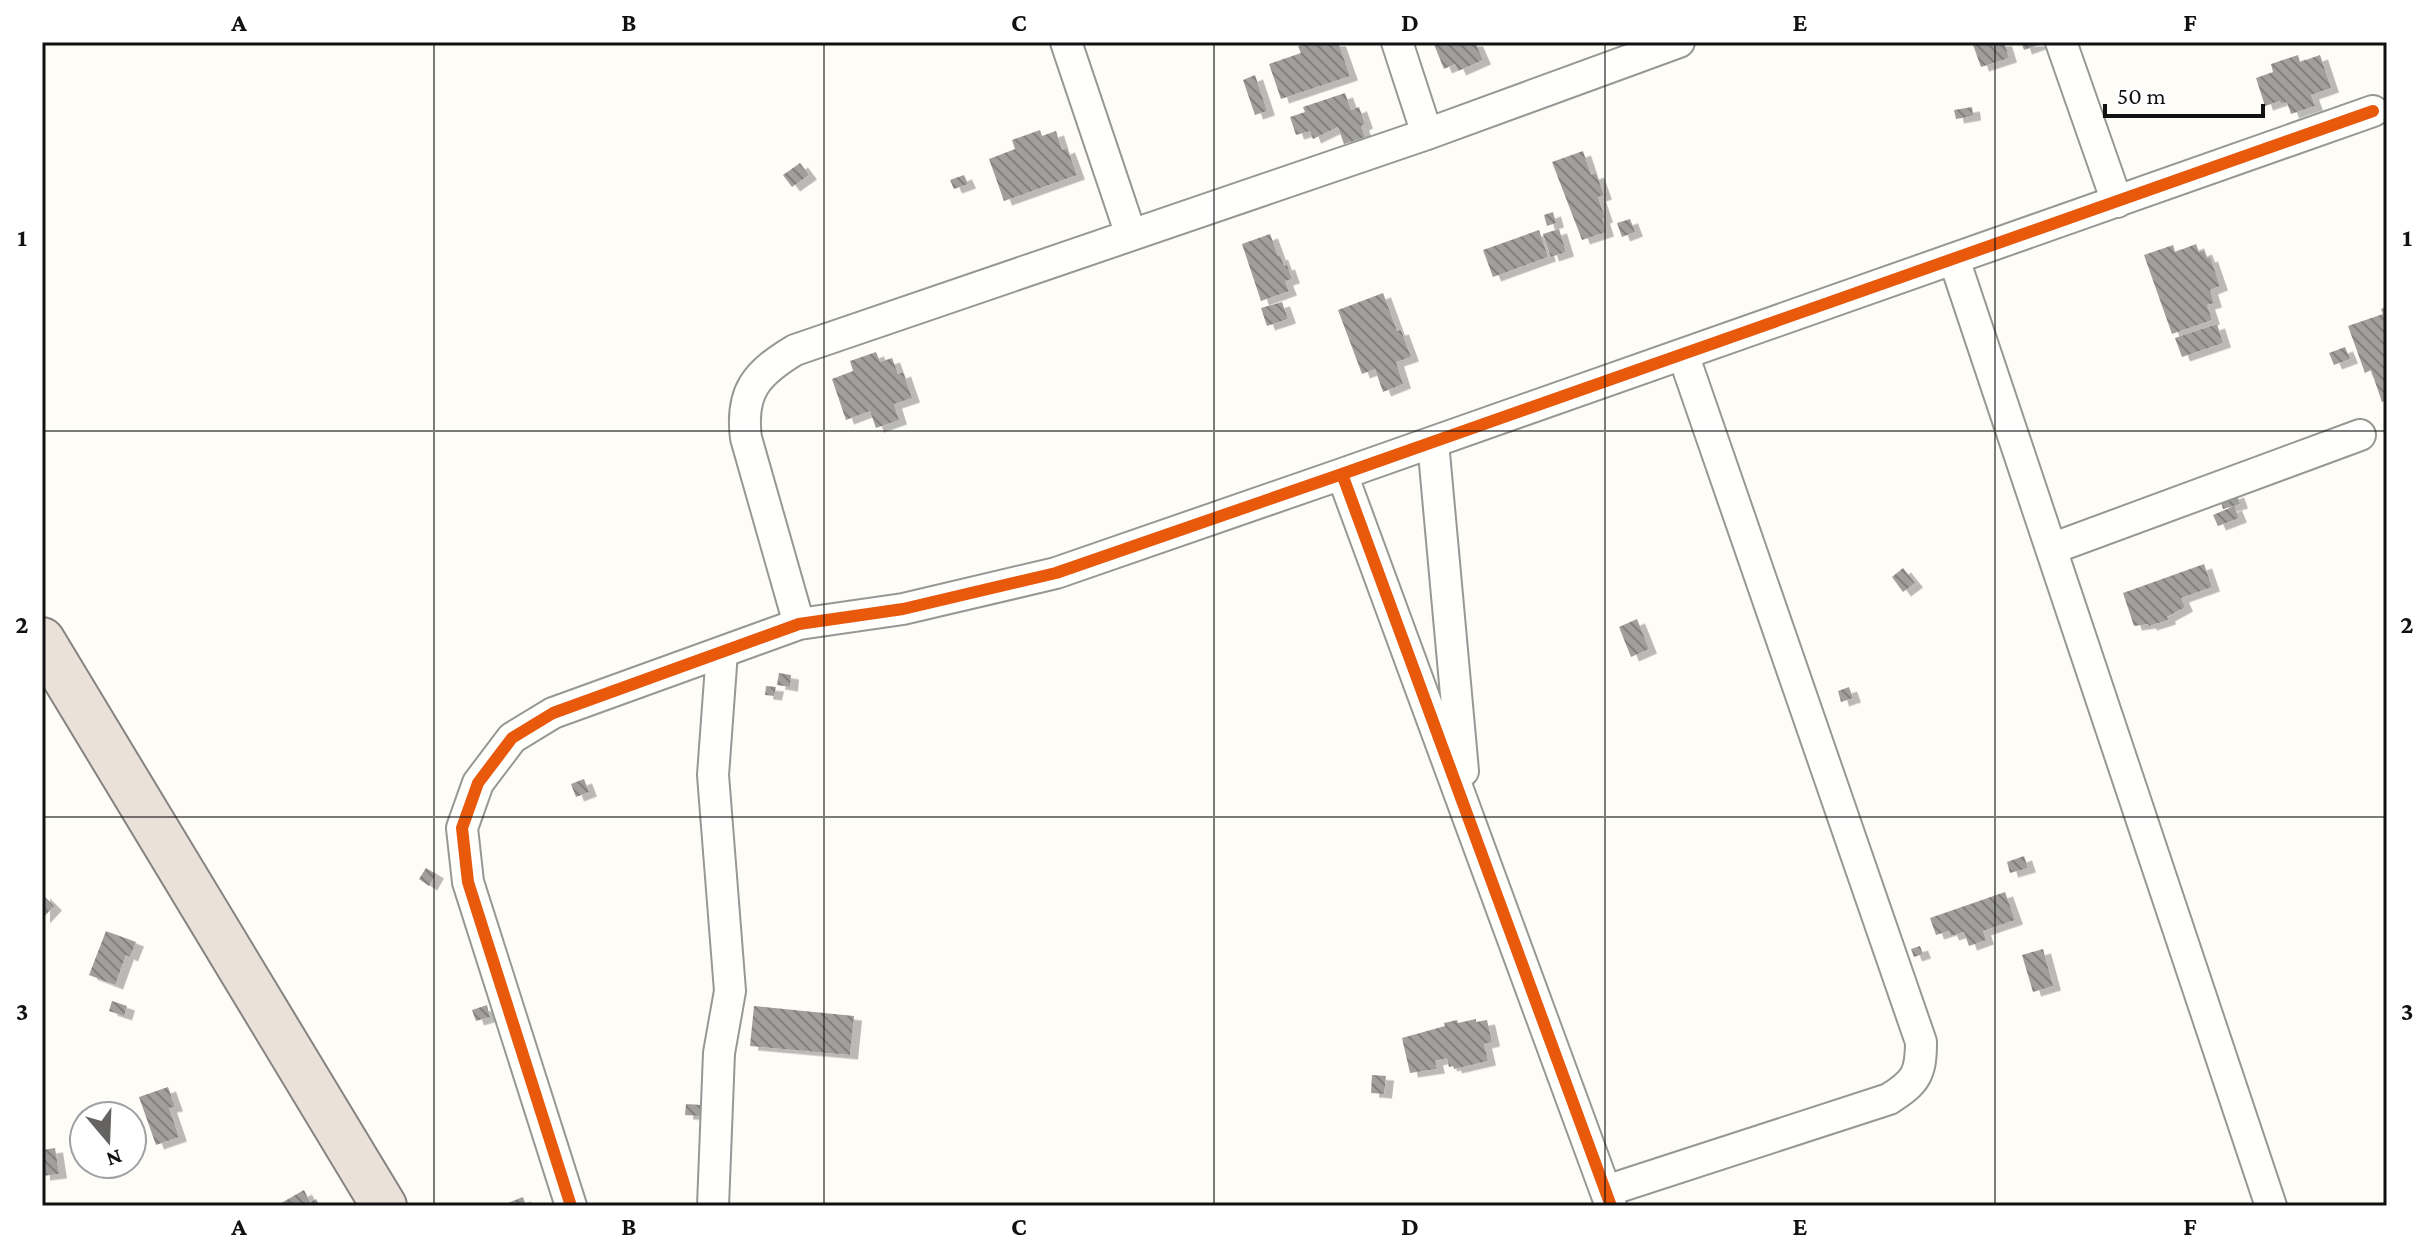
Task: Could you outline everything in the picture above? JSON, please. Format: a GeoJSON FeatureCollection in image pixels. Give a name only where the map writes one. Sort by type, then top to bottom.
{"type":"FeatureCollection","features":[{"type":"Feature","properties":{"kind":"highway"},"geometry":{"type":"LineString","coordinates":[[42,640],[384,1206]]}},
{"type":"Feature","properties":{"kind":"street"},"geometry":{"type":"LineString","coordinates":[[1066,42],[1131,235]]}},
{"type":"Feature","properties":{"kind":"street"},"geometry":{"type":"LineString","coordinates":[[1397,42],[1427,134]]}},
{"type":"Feature","properties":{"kind":"street"},"geometry":{"type":"LineString","coordinates":[[799,624],[746,438],[744,420],[746,401],[753,383],[771,364],[795,350],[1427,134],[1679,42]]}},
{"type":"Feature","properties":{"kind":"street"},"geometry":{"type":"LineString","coordinates":[[2061,42],[2117,202]]}},
{"type":"Feature","properties":{"kind":"street"},"geometry":{"type":"LineString","coordinates":[[571,1206],[468,882],[462,828],[478,783],[512,738],[553,713],[799,624],[903,609],[1056,573],[2373,111]]}},
{"type":"Feature","properties":{"kind":"street"},"geometry":{"type":"LineString","coordinates":[[1954,259],[2271,1206]]}},
{"type":"Feature","properties":{"kind":"street"},"geometry":{"type":"LineString","coordinates":[[1342,474],[1608,1198],[1889,1099],[1912,1085],[1921,1064],[1921,1042],[1683,354]]}},
{"type":"Feature","properties":{"kind":"street"},"geometry":{"type":"LineString","coordinates":[[2051,549],[2360,435]]}},
{"type":"Feature","properties":{"kind":"street"},"geometry":{"type":"LineString","coordinates":[[1433,442],[1467,813]]}},
{"type":"Feature","properties":{"kind":"street"},"geometry":{"type":"LineString","coordinates":[[713,1206],[719,1053],[730,991],[713,775],[722,652]]}},
{"type":"Feature","properties":{"kind":"building"},"geometry":{"type":"Polygon","coordinates":[[[1310,42],[1338,42],[1350,76],[1281,99],[1269,64],[1301,53],[1298,46],[1310,42]]]}},
{"type":"Feature","properties":{"kind":"building"},"geometry":{"type":"Polygon","coordinates":[[[1433,42],[1475,42],[1483,60],[1458,71],[1455,64],[1444,69],[1433,42]]]}},
{"type":"Feature","properties":{"kind":"building"},"geometry":{"type":"Polygon","coordinates":[[[1972,42],[2004,42],[2009,58],[1981,67],[1972,42]]]}},
{"type":"Feature","properties":{"kind":"building"},"geometry":{"type":"Polygon","coordinates":[[[2021,42],[2037,42],[2038,45],[2024,50],[2021,42]]]}},
{"type":"Feature","properties":{"kind":"building"},"geometry":{"type":"Polygon","coordinates":[[[2298,55],[2300,62],[2320,55],[2331,88],[2311,95],[2315,106],[2291,114],[2287,102],[2265,106],[2256,78],[2273,72],[2271,64],[2298,55]]]}},
{"type":"Feature","properties":{"kind":"building"},"geometry":{"type":"Polygon","coordinates":[[[1255,75],[1267,111],[1255,115],[1243,80],[1255,75]]]}},
{"type":"Feature","properties":{"kind":"building"},"geometry":{"type":"Polygon","coordinates":[[[1345,93],[1351,110],[1359,107],[1365,124],[1361,126],[1365,137],[1344,144],[1338,127],[1313,139],[1310,131],[1296,135],[1290,117],[1305,112],[1303,107],[1345,93]]]}},
{"type":"Feature","properties":{"kind":"building"},"geometry":{"type":"Polygon","coordinates":[[[1972,107],[1973,116],[1956,119],[1954,110],[1972,107]]]}},
{"type":"Feature","properties":{"kind":"building"},"geometry":{"type":"Polygon","coordinates":[[[1040,130],[1042,136],[1056,131],[1062,150],[1067,148],[1077,175],[1004,201],[989,159],[1015,149],[1012,140],[1040,130]]]}},
{"type":"Feature","properties":{"kind":"building"},"geometry":{"type":"Polygon","coordinates":[[[1583,151],[1591,175],[1596,173],[1604,195],[1598,197],[1606,232],[1582,240],[1552,162],[1583,151]]]}},
{"type":"Feature","properties":{"kind":"building"},"geometry":{"type":"Polygon","coordinates":[[[800,163],[809,175],[792,187],[783,175],[800,163]]]}},
{"type":"Feature","properties":{"kind":"building"},"geometry":{"type":"Polygon","coordinates":[[[964,175],[968,184],[954,189],[950,180],[964,175]]]}},
{"type":"Feature","properties":{"kind":"building"},"geometry":{"type":"Polygon","coordinates":[[[1553,212],[1556,223],[1547,226],[1544,215],[1553,212]]]}},
{"type":"Feature","properties":{"kind":"building"},"geometry":{"type":"Polygon","coordinates":[[[1630,219],[1635,232],[1622,237],[1617,223],[1630,219]]]}},
{"type":"Feature","properties":{"kind":"building"},"geometry":{"type":"Polygon","coordinates":[[[1559,229],[1566,252],[1551,257],[1543,234],[1559,229]]]}},
{"type":"Feature","properties":{"kind":"building"},"geometry":{"type":"Polygon","coordinates":[[[1539,230],[1548,257],[1493,277],[1483,250],[1539,230]]]}},
{"type":"Feature","properties":{"kind":"building"},"geometry":{"type":"Polygon","coordinates":[[[1270,234],[1278,256],[1284,266],[1287,265],[1292,279],[1285,281],[1289,291],[1261,301],[1242,244],[1270,234]]]}},
{"type":"Feature","properties":{"kind":"building"},"geometry":{"type":"Polygon","coordinates":[[[2196,244],[2199,252],[2204,250],[2207,258],[2210,257],[2220,286],[2210,290],[2214,303],[2207,305],[2212,320],[2172,334],[2144,255],[2173,245],[2175,252],[2196,244]]]}},
{"type":"Feature","properties":{"kind":"building"},"geometry":{"type":"Polygon","coordinates":[[[1383,293],[1397,331],[1401,330],[1411,357],[1396,362],[1403,384],[1383,392],[1375,369],[1362,374],[1338,310],[1383,293]]]}},
{"type":"Feature","properties":{"kind":"building"},"geometry":{"type":"Polygon","coordinates":[[[1282,302],[1288,319],[1267,326],[1261,308],[1282,302]]]}},
{"type":"Feature","properties":{"kind":"building"},"geometry":{"type":"Polygon","coordinates":[[[2387,307],[2387,400],[2382,402],[2371,370],[2365,373],[2348,326],[2383,314],[2381,309],[2387,307]]]}},
{"type":"Feature","properties":{"kind":"building"},"geometry":{"type":"Polygon","coordinates":[[[2217,324],[2223,343],[2182,357],[2175,338],[2217,324]]]}},
{"type":"Feature","properties":{"kind":"building"},"geometry":{"type":"Polygon","coordinates":[[[2345,347],[2350,359],[2334,365],[2329,353],[2345,347]]]}},
{"type":"Feature","properties":{"kind":"building"},"geometry":{"type":"Polygon","coordinates":[[[876,352],[880,362],[892,358],[898,374],[903,372],[912,398],[894,404],[899,420],[876,428],[870,411],[846,420],[832,379],[853,371],[850,361],[876,352]]]}},
{"type":"Feature","properties":{"kind":"building"},"geometry":{"type":"Polygon","coordinates":[[[2236,493],[2240,504],[2223,509],[2220,499],[2236,493]]]}},
{"type":"Feature","properties":{"kind":"building"},"geometry":{"type":"Polygon","coordinates":[[[2234,506],[2239,518],[2218,526],[2213,515],[2234,506]]]}},
{"type":"Feature","properties":{"kind":"building"},"geometry":{"type":"Polygon","coordinates":[[[2204,564],[2212,587],[2181,598],[2185,607],[2167,617],[2168,620],[2149,626],[2134,626],[2123,593],[2204,564]]]}},
{"type":"Feature","properties":{"kind":"building"},"geometry":{"type":"Polygon","coordinates":[[[1903,568],[1915,583],[1903,592],[1892,577],[1903,568]]]}},
{"type":"Feature","properties":{"kind":"building"},"geometry":{"type":"Polygon","coordinates":[[[1637,619],[1649,649],[1631,657],[1619,627],[1637,619]]]}},
{"type":"Feature","properties":{"kind":"building"},"geometry":{"type":"Polygon","coordinates":[[[779,673],[791,675],[790,687],[777,685],[779,673]]]}},
{"type":"Feature","properties":{"kind":"building"},"geometry":{"type":"Polygon","coordinates":[[[766,686],[776,687],[774,696],[765,695],[766,686]]]}},
{"type":"Feature","properties":{"kind":"building"},"geometry":{"type":"Polygon","coordinates":[[[1849,687],[1853,698],[1841,702],[1838,691],[1849,687]]]}},
{"type":"Feature","properties":{"kind":"building"},"geometry":{"type":"Polygon","coordinates":[[[584,779],[589,792],[576,797],[571,784],[584,779]]]}},
{"type":"Feature","properties":{"kind":"building"},"geometry":{"type":"Polygon","coordinates":[[[2024,856],[2028,868],[2010,873],[2007,862],[2024,856]]]}},
{"type":"Feature","properties":{"kind":"building"},"geometry":{"type":"Polygon","coordinates":[[[426,868],[436,874],[429,886],[419,879],[426,868]]]}},
{"type":"Feature","properties":{"kind":"building"},"geometry":{"type":"Polygon","coordinates":[[[2005,892],[2015,920],[1983,931],[1986,940],[1969,946],[1964,932],[1951,936],[1949,931],[1936,935],[1930,918],[2005,892]]]}},
{"type":"Feature","properties":{"kind":"building"},"geometry":{"type":"Polygon","coordinates":[[[42,894],[54,906],[42,919],[42,894]]]}},
{"type":"Feature","properties":{"kind":"building"},"geometry":{"type":"Polygon","coordinates":[[[106,931],[136,942],[130,957],[126,955],[115,985],[89,975],[106,931]]]}},
{"type":"Feature","properties":{"kind":"building"},"geometry":{"type":"Polygon","coordinates":[[[1920,946],[1923,954],[1914,957],[1911,949],[1920,946]]]}},
{"type":"Feature","properties":{"kind":"building"},"geometry":{"type":"Polygon","coordinates":[[[2043,949],[2053,986],[2033,992],[2022,955],[2043,949]]]}},
{"type":"Feature","properties":{"kind":"building"},"geometry":{"type":"Polygon","coordinates":[[[112,1001],[127,1006],[124,1016],[109,1011],[112,1001]]]}},
{"type":"Feature","properties":{"kind":"building"},"geometry":{"type":"Polygon","coordinates":[[[487,1005],[490,1017],[476,1021],[472,1010],[487,1005]]]}},
{"type":"Feature","properties":{"kind":"building"},"geometry":{"type":"Polygon","coordinates":[[[754,1006],[854,1016],[850,1055],[750,1046],[754,1006]]]}},
{"type":"Feature","properties":{"kind":"building"},"geometry":{"type":"Polygon","coordinates":[[[1476,1019],[1476,1022],[1487,1020],[1492,1042],[1484,1044],[1488,1061],[1454,1069],[1453,1066],[1449,1067],[1447,1058],[1435,1061],[1437,1069],[1410,1073],[1402,1038],[1445,1026],[1444,1023],[1476,1019]]]}},
{"type":"Feature","properties":{"kind":"building"},"geometry":{"type":"Polygon","coordinates":[[[1372,1075],[1386,1076],[1384,1094],[1371,1093],[1372,1075]]]}},
{"type":"Feature","properties":{"kind":"building"},"geometry":{"type":"Polygon","coordinates":[[[168,1087],[175,1107],[169,1108],[179,1137],[156,1145],[148,1122],[148,1100],[140,1100],[139,1097],[168,1087]]]}},
{"type":"Feature","properties":{"kind":"building"},"geometry":{"type":"Polygon","coordinates":[[[686,1104],[702,1105],[701,1116],[685,1115],[686,1104]]]}},
{"type":"Feature","properties":{"kind":"building"},"geometry":{"type":"Polygon","coordinates":[[[55,1148],[59,1174],[42,1176],[42,1150],[55,1148]]]}},
{"type":"Feature","properties":{"kind":"building"},"geometry":{"type":"Polygon","coordinates":[[[304,1190],[310,1202],[316,1199],[320,1206],[276,1206],[304,1190]]]}},
{"type":"Feature","properties":{"kind":"building"},"geometry":{"type":"Polygon","coordinates":[[[523,1197],[526,1206],[500,1206],[523,1197]]]}},
{"type":"Feature","properties":{"kind":"cycle path"},"geometry":{"type":"LineString","coordinates":[[1611,1206],[1342,474],[2373,111]]}},
{"type":"Feature","properties":{"kind":"cycle path"},"geometry":{"type":"LineString","coordinates":[[571,1206],[468,882],[462,828],[478,783],[512,738],[553,713],[799,624],[903,609],[1056,573],[1342,474]]}}]}
